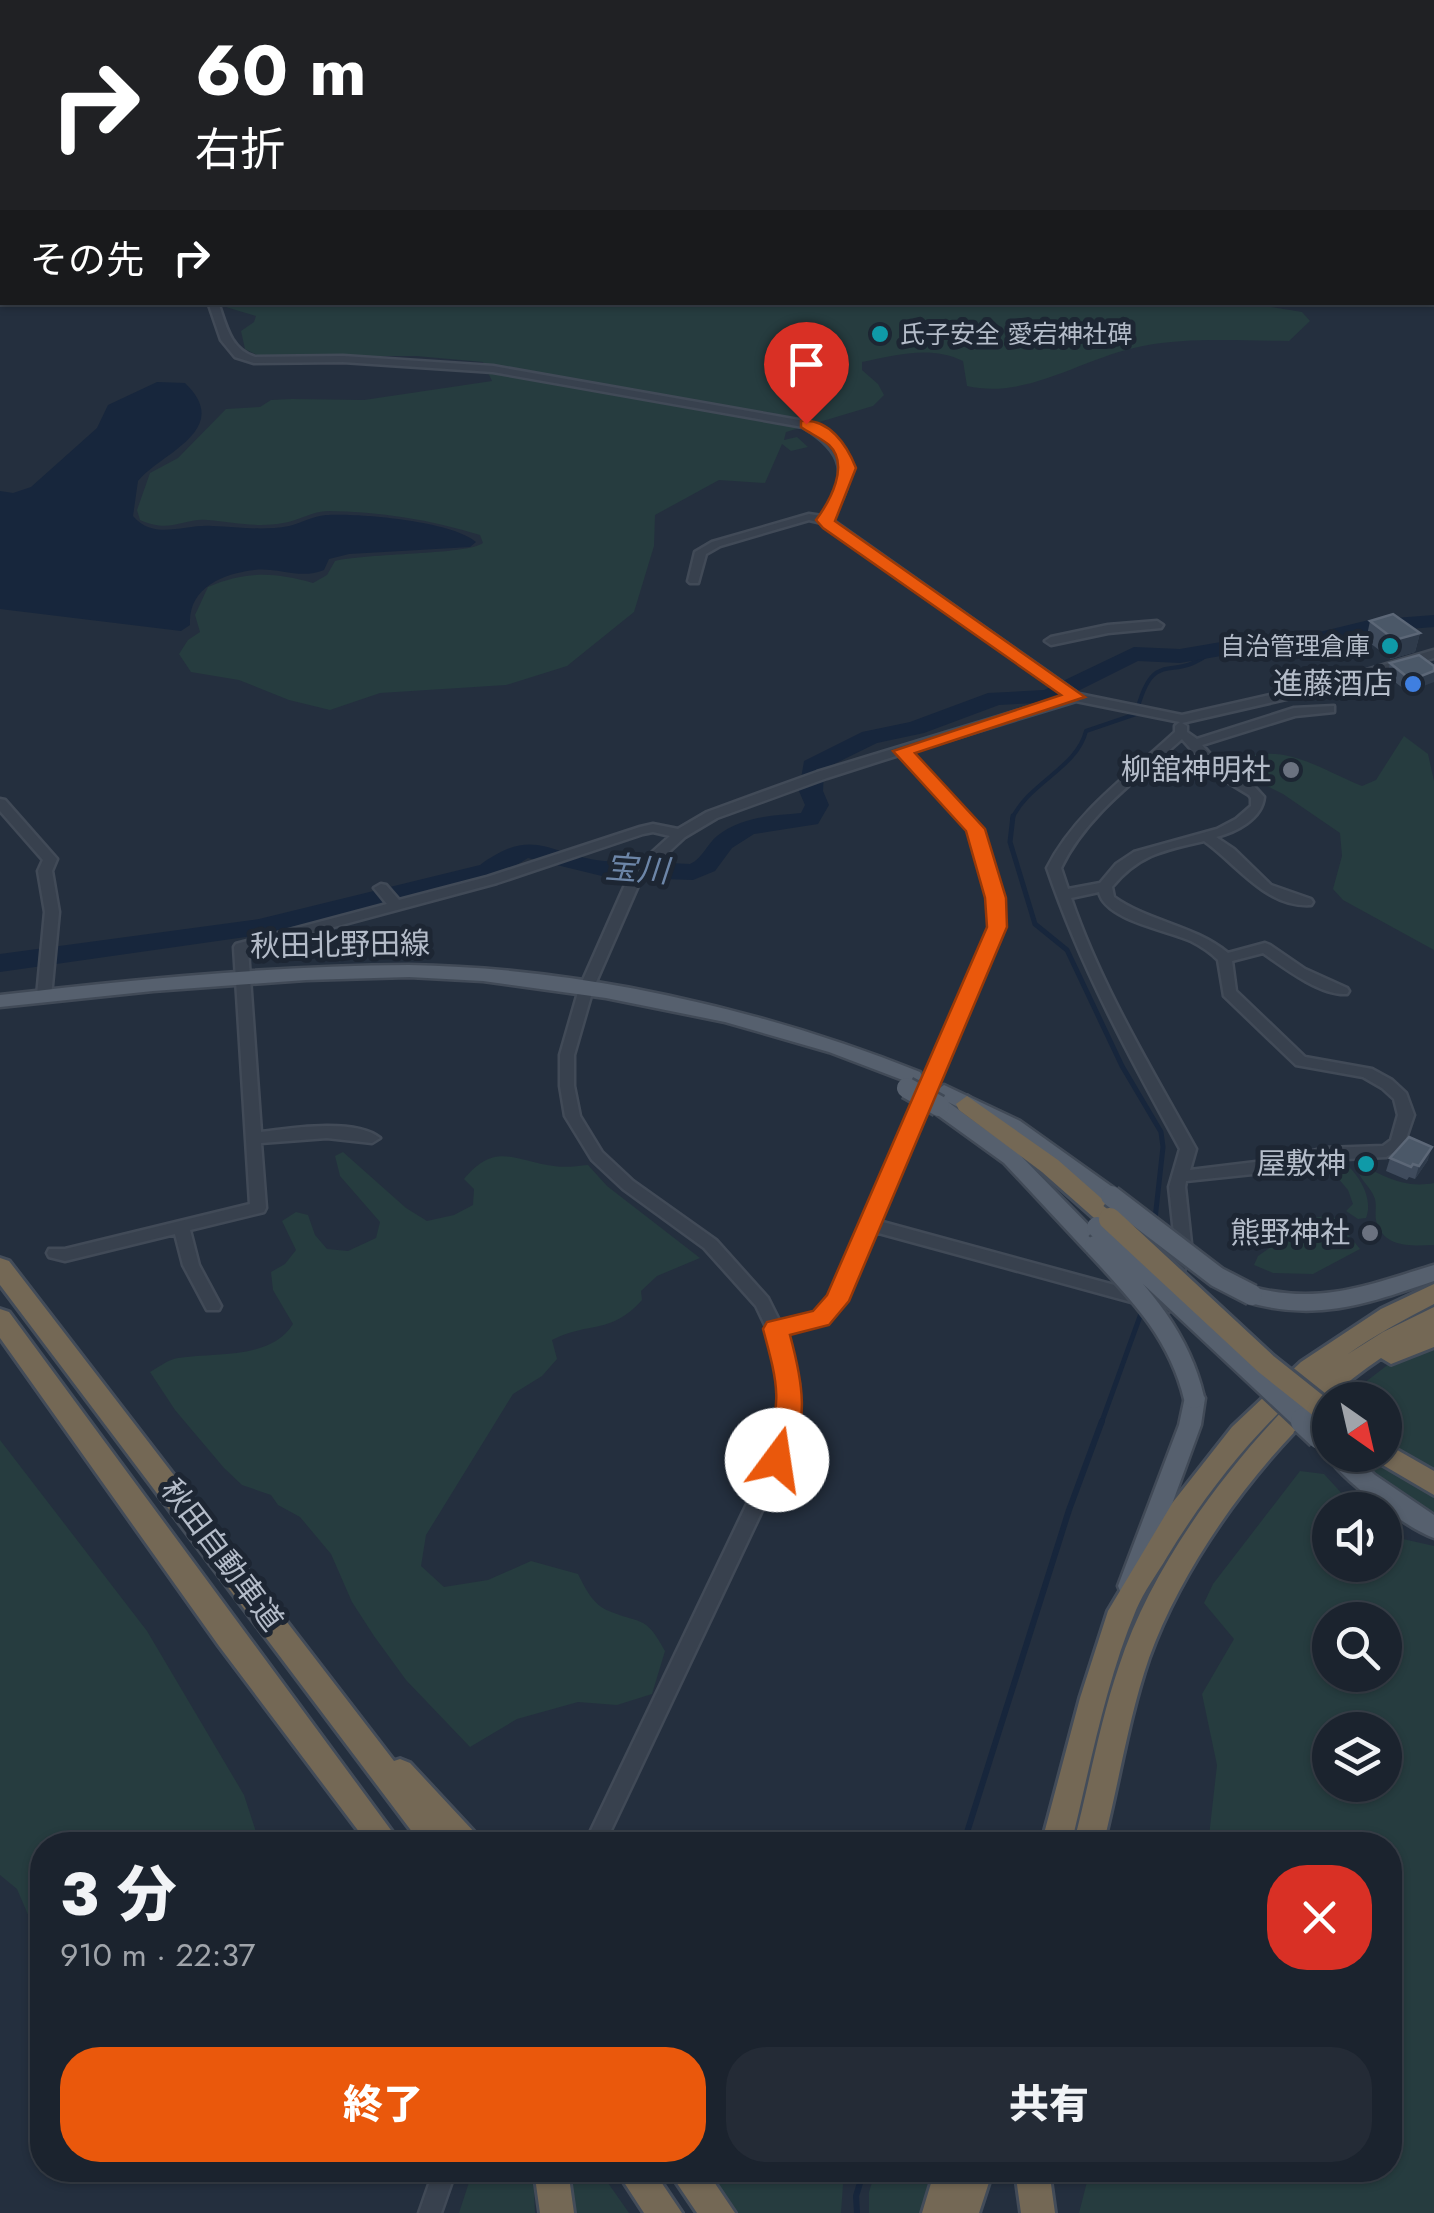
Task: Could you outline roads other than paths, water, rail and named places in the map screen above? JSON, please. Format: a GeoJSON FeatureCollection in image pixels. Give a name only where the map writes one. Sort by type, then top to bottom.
{"type":"FeatureCollection","features":[{"type":"Feature","properties":{"kind":"highway"},"geometry":{"type":"LineString","coordinates":[[967,1104],[1038,1156],[1103,1222],[1266,1364],[1312,1415]]}},
{"type":"Feature","properties":{"kind":"highway","name":"秋田自動車道"},"geometry":{"type":"LineString","coordinates":[[0,1268],[430,1832]]}},
{"type":"Feature","properties":{"kind":"highway"},"geometry":{"type":"LineString","coordinates":[[1060,1832],[1123,1607],[1186,1499],[1247,1424],[1299,1375],[1359,1332],[1434,1293]]}},
{"type":"Feature","properties":{"kind":"highway"},"geometry":{"type":"LineString","coordinates":[[1328,1382],[1372,1350],[1434,1318]]}},
{"type":"Feature","properties":{"kind":"highway","name":"秋田自動車道"},"geometry":{"type":"LineString","coordinates":[[0,1320],[230,1638],[377,1832]]}},
{"type":"Feature","properties":{"kind":"highway"},"geometry":{"type":"LineString","coordinates":[[1335,1382],[1434,1337]]}},
{"type":"Feature","properties":{"kind":"highway"},"geometry":{"type":"LineString","coordinates":[[1091,1832],[1142,1639],[1216,1505],[1243,1468],[1312,1395]]}},
{"type":"Feature","properties":{"kind":"highway"},"geometry":{"type":"LineString","coordinates":[[1402,1464],[1434,1484]]}},
{"type":"Feature","properties":{"kind":"highway"},"geometry":{"type":"LineString","coordinates":[[348,1720],[436,1807],[456,1832]]}},
{"type":"Feature","properties":{"kind":"highway"},"geometry":{"type":"LineString","coordinates":[[553,2182],[557,2213]]}},
{"type":"Feature","properties":{"kind":"highway"},"geometry":{"type":"LineString","coordinates":[[641,2182],[665,2213]]}},
{"type":"Feature","properties":{"kind":"highway"},"geometry":{"type":"LineString","coordinates":[[694,2182],[718,2213]]}},
{"type":"Feature","properties":{"kind":"highway"},"geometry":{"type":"LineString","coordinates":[[939,2213],[948,2182]]}},
{"type":"Feature","properties":{"kind":"highway"},"geometry":{"type":"LineString","coordinates":[[962,2213],[972,2182]]}},
{"type":"Feature","properties":{"kind":"highway"},"geometry":{"type":"LineString","coordinates":[[1034,2182],[1038,2213]]}},
{"type":"Feature","properties":{"kind":"main road","name":"秋田北野田線"},"geometry":{"type":"LineString","coordinates":[[0,1001],[244,976],[414,971],[586,989],[680,1005],[831,1053],[910,1082],[941,1099],[967,1104]]}},
{"type":"Feature","properties":{"kind":"main road"},"geometry":{"type":"LineString","coordinates":[[941,1099],[1011,1158],[1103,1222],[1252,1295],[1296,1306],[1323,1306],[1370,1297],[1434,1273]]}},
{"type":"Feature","properties":{"kind":"main road"},"geometry":{"type":"LineString","coordinates":[[1103,1222],[1189,1365],[1194,1398],[1190,1425],[1123,1607]]}},
{"type":"Feature","properties":{"kind":"main road"},"geometry":{"type":"LineString","coordinates":[[1356,1472],[1434,1528]]}},
{"type":"Feature","properties":{"kind":"street"},"geometry":{"type":"LineString","coordinates":[[214,305],[225,338],[239,355],[254,360],[388,361],[493,368],[806,424],[838,444],[848,468],[825,520]]}},
{"type":"Feature","properties":{"kind":"street"},"geometry":{"type":"LineString","coordinates":[[694,582],[702,552],[716,544],[809,517],[825,520],[1070,692],[1144,709],[1181,726],[1215,768],[1244,783],[1258,797],[1251,814],[1205,836],[1156,846],[1133,856],[1105,886],[1062,895]]}},
{"type":"Feature","properties":{"kind":"street"},"geometry":{"type":"LineString","coordinates":[[1051,641],[1108,629],[1157,625]]}},
{"type":"Feature","properties":{"kind":"street"},"geometry":{"type":"LineString","coordinates":[[871,1225],[1168,1306],[1183,1243],[1177,1203],[1188,1149],[1126,1032],[1062,895],[1054,868],[1063,848],[1181,726],[1434,654]]}},
{"type":"Feature","properties":{"kind":"street"},"geometry":{"type":"LineString","coordinates":[[600,1832],[777,1460],[788,1424],[791,1384],[776,1329],[762,1302],[727,1259],[628,1185],[597,1156],[583,1136],[573,1116],[567,1070],[586,989],[632,885],[680,834],[712,815],[1070,692]]}},
{"type":"Feature","properties":{"kind":"street"},"geometry":{"type":"LineString","coordinates":[[1198,743],[1294,712],[1330,710]]}},
{"type":"Feature","properties":{"kind":"street"},"geometry":{"type":"LineString","coordinates":[[776,1329],[809,1323],[828,1313],[871,1225],[997,927],[995,898],[975,829],[902,751]]}},
{"type":"Feature","properties":{"kind":"street"},"geometry":{"type":"LineString","coordinates":[[0,803],[50,860],[45,871],[52,912],[44,996]]}},
{"type":"Feature","properties":{"kind":"street"},"geometry":{"type":"LineString","coordinates":[[55,1253],[66,1255],[258,1208],[241,946],[574,855],[653,828],[680,834]]}},
{"type":"Feature","properties":{"kind":"street"},"geometry":{"type":"LineString","coordinates":[[1205,836],[1229,852],[1266,888],[1306,902]]}},
{"type":"Feature","properties":{"kind":"street"},"geometry":{"type":"LineString","coordinates":[[1105,886],[1107,899],[1122,911],[1201,938],[1225,958],[1229,993],[1301,1061],[1367,1074],[1388,1084],[1401,1097],[1406,1115],[1398,1143],[1386,1151],[1326,1154],[1273,1166],[1182,1176]]}},
{"type":"Feature","properties":{"kind":"street"},"geometry":{"type":"LineString","coordinates":[[381,888],[396,905]]}},
{"type":"Feature","properties":{"kind":"street"},"geometry":{"type":"LineString","coordinates":[[1225,958],[1265,948],[1300,972],[1342,991]]}},
{"type":"Feature","properties":{"kind":"street"},"geometry":{"type":"LineString","coordinates":[[253,1138],[318,1131],[372,1138]]}},
{"type":"Feature","properties":{"kind":"street"},"geometry":{"type":"LineString","coordinates":[[181,1227],[191,1265],[213,1306]]}},
{"type":"Feature","properties":{"kind":"street"},"geometry":{"type":"LineString","coordinates":[[430,2213],[441,2182]]}},
{"type":"Feature","properties":{"kind":"water"},"geometry":{"type":"Polygon","coordinates":[[[157,382],[185,383],[198,400],[202,414],[188,439],[138,481],[133,516],[141,524],[160,530],[202,526],[269,528],[321,516],[360,515],[427,524],[476,542],[470,547],[349,554],[329,559],[324,570],[315,573],[263,570],[230,575],[201,592],[191,612],[190,625],[181,631],[0,609],[0,491],[13,493],[31,487],[97,428],[108,405],[157,382]]]}},
{"type":"Feature","properties":{"kind":"waterway","name":"宝川"},"geometry":{"type":"LineString","coordinates":[[0,963],[259,927],[488,871],[511,854],[528,850],[606,869],[693,872],[706,866],[723,843],[747,827],[810,819],[817,805],[811,791],[812,766],[870,737],[916,728],[996,698],[1048,697],[1134,654],[1180,656],[1256,643],[1303,643],[1332,639],[1369,626],[1434,621]]}},
{"type":"Feature","properties":{"kind":"waterway"},"geometry":{"type":"LineString","coordinates":[[1013,817],[1029,795],[1073,755],[1086,731],[1136,714],[1143,693],[1157,672],[1185,666],[1211,652]]}},
{"type":"Feature","properties":{"kind":"waterway"},"geometry":{"type":"LineString","coordinates":[[1013,817],[1010,842],[1035,924],[1067,950],[1122,1066],[1161,1132],[1163,1147],[1155,1219]]}},
{"type":"Feature","properties":{"kind":"waterway"},"geometry":{"type":"LineString","coordinates":[[1101,1424],[1143,1308]]}},
{"type":"Feature","properties":{"kind":"waterway"},"geometry":{"type":"LineString","coordinates":[[967,1832],[1069,1510],[1102,1421]]}},
{"type":"Feature","properties":{"kind":"waterway"},"geometry":{"type":"LineString","coordinates":[[857,2213],[860,2182]]}},
{"type":"Feature","properties":{"kind":"place","name":"氏子安全 愛宕神社碑"},"geometry":{"type":"Point","coordinates":[880,334]}},
{"type":"Feature","properties":{"kind":"place","name":"自治管理倉庫"},"geometry":{"type":"Point","coordinates":[1390,646]}},
{"type":"Feature","properties":{"kind":"place","name":"進藤酒店"},"geometry":{"type":"Point","coordinates":[1413,684]}},
{"type":"Feature","properties":{"kind":"place","name":"柳舘神明社"},"geometry":{"type":"Point","coordinates":[1291,770]}},
{"type":"Feature","properties":{"kind":"place","name":"屋敷神"},"geometry":{"type":"Point","coordinates":[1366,1164]}},
{"type":"Feature","properties":{"kind":"place","name":"熊野神社"},"geometry":{"type":"Point","coordinates":[1370,1233]}}]}
